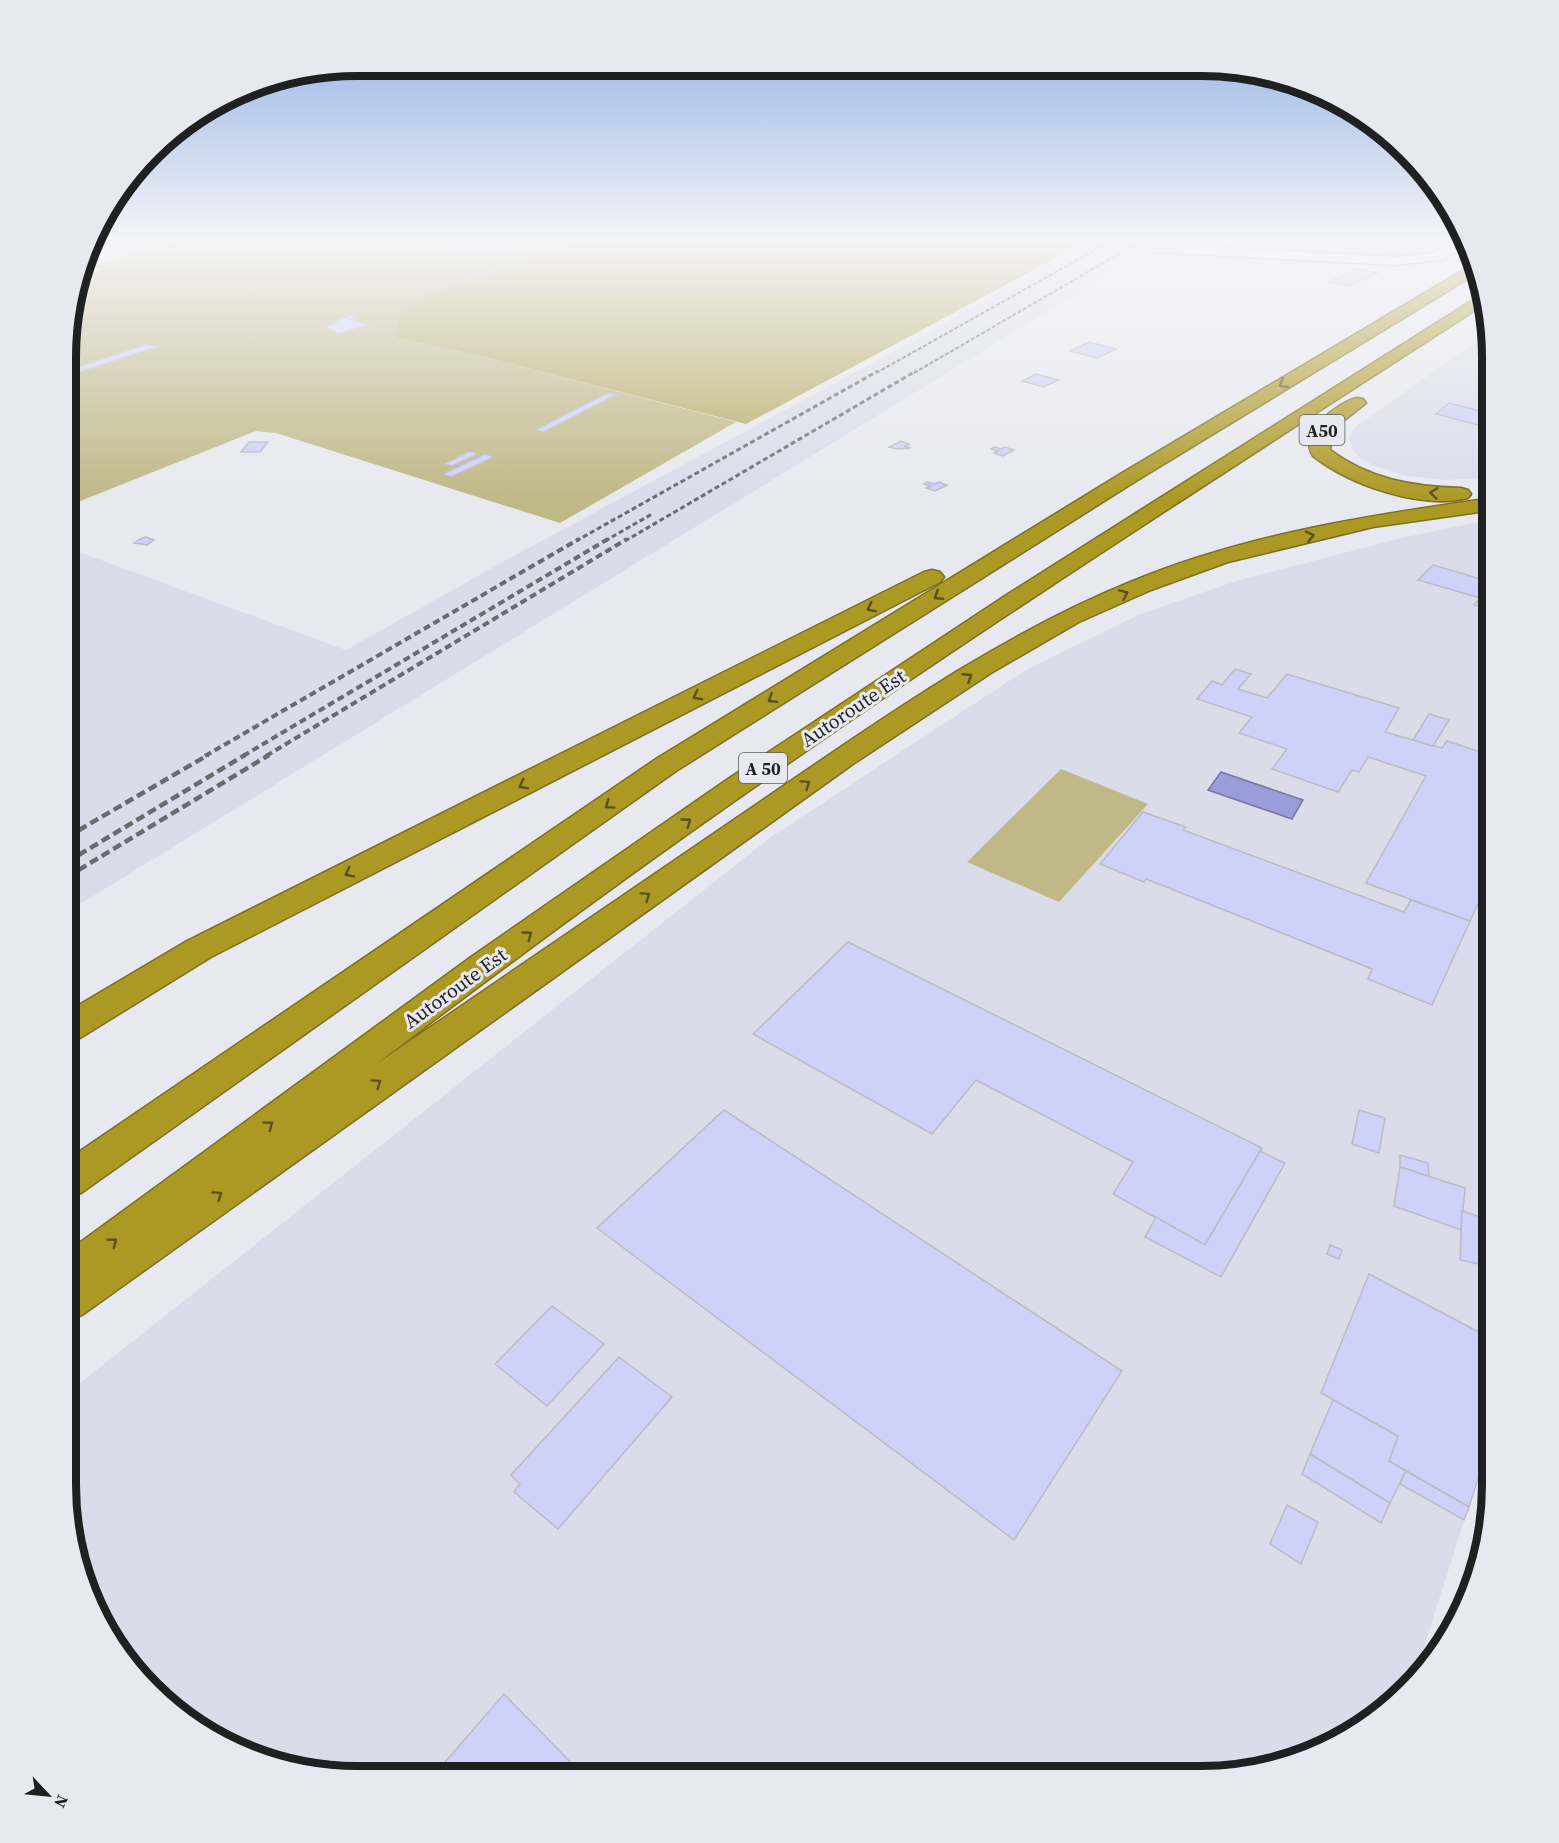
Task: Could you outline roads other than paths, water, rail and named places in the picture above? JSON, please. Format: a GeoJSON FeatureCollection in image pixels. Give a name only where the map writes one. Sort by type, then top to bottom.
{"type":"FeatureCollection","features":[{"type":"Feature","properties":{"kind":"highway","name":"A 50"},"geometry":{"type":"LineString","coordinates":[[76,1175],[666,765],[1129,477],[1378,327]]}},
{"type":"Feature","properties":{"kind":"highway","name":"Autoroute Est"},"geometry":{"type":"LineString","coordinates":[[76,1270],[445,994],[735,787],[1192,485],[1438,327]]}},
{"type":"Feature","properties":{"kind":"highway","name":"A50"},"geometry":{"type":"LineString","coordinates":[[1460,327],[1323,428],[1318,439],[1320,452],[1336,466],[1359,477],[1384,484],[1445,494],[1482,493]]}},
{"type":"Feature","properties":{"kind":"highway"},"geometry":{"type":"LineString","coordinates":[[76,1024],[199,949],[1129,477]]}},
{"type":"Feature","properties":{"kind":"highway"},"geometry":{"type":"LineString","coordinates":[[76,1294],[843,758],[982,668],[1070,617],[1143,585],[1221,557],[1372,521],[1482,506]]}},
{"type":"Feature","properties":{"kind":"water"},"geometry":{"type":"Polygon","coordinates":[[[1221,772],[1303,800],[1292,819],[1208,790],[1221,772]]]}},
{"type":"Feature","properties":{"kind":"railway"},"geometry":{"type":"LineString","coordinates":[[876,373],[958,327]]}},
{"type":"Feature","properties":{"kind":"railway"},"geometry":{"type":"LineString","coordinates":[[914,373],[993,327]]}},
{"type":"Feature","properties":{"kind":"railway"},"geometry":{"type":"LineString","coordinates":[[576,541],[878,371]]}},
{"type":"Feature","properties":{"kind":"railway"},"geometry":{"type":"LineString","coordinates":[[625,541],[916,371]]}},
{"type":"Feature","properties":{"kind":"railway"},"geometry":{"type":"LineString","coordinates":[[605,541],[652,514]]}},
{"type":"Feature","properties":{"kind":"railway"},"geometry":{"type":"LineString","coordinates":[[205,756],[579,539]]}},
{"type":"Feature","properties":{"kind":"railway"},"geometry":{"type":"LineString","coordinates":[[243,756],[608,539]]}},
{"type":"Feature","properties":{"kind":"railway"},"geometry":{"type":"LineString","coordinates":[[266,756],[627,539]]}},
{"type":"Feature","properties":{"kind":"railway"},"geometry":{"type":"LineString","coordinates":[[76,832],[208,755]]}},
{"type":"Feature","properties":{"kind":"railway"},"geometry":{"type":"LineString","coordinates":[[76,857],[245,755]]}},
{"type":"Feature","properties":{"kind":"railway"},"geometry":{"type":"LineString","coordinates":[[76,872],[269,755]]}}]}
